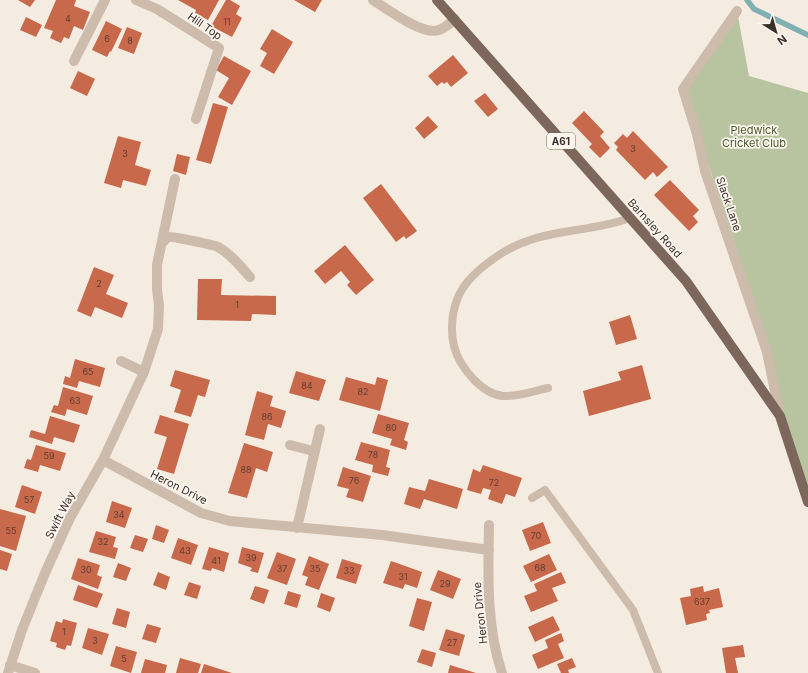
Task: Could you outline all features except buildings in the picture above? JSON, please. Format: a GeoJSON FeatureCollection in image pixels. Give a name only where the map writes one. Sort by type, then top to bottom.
{"type":"FeatureCollection","features":[{"type":"Feature","properties":{"kind":"main road","name":"Barnsley Road"},"geometry":{"type":"LineString","coordinates":[[437,0],[686,281],[780,416],[808,502]]}},
{"type":"Feature","properties":{"kind":"street"},"geometry":{"type":"LineString","coordinates":[[74,61],[105,0]]}},
{"type":"Feature","properties":{"kind":"street","name":"Hill Top"},"geometry":{"type":"LineString","coordinates":[[136,0],[157,9],[219,48],[196,119]]}},
{"type":"Feature","properties":{"kind":"street"},"geometry":{"type":"LineString","coordinates":[[373,0],[417,27],[430,30],[439,30],[455,19]]}},
{"type":"Feature","properties":{"kind":"street","name":"Slack Lane"},"geometry":{"type":"LineString","coordinates":[[737,11],[683,89],[697,134],[705,171],[767,352],[780,416]]}},
{"type":"Feature","properties":{"kind":"street","name":"Swift Way"},"geometry":{"type":"LineString","coordinates":[[9,669],[22,630],[45,573],[70,518],[103,460],[144,372],[158,329],[159,306],[157,265],[175,179]]}},
{"type":"Feature","properties":{"kind":"street"},"geometry":{"type":"LineString","coordinates":[[162,244],[168,237],[176,236],[195,242],[217,246],[233,258],[250,277]]}},
{"type":"Feature","properties":{"kind":"street"},"geometry":{"type":"LineString","coordinates":[[121,361],[144,372]]}},
{"type":"Feature","properties":{"kind":"street"},"geometry":{"type":"LineString","coordinates":[[297,528],[313,451],[320,429]]}},
{"type":"Feature","properties":{"kind":"street"},"geometry":{"type":"LineString","coordinates":[[290,445],[313,451]]}},
{"type":"Feature","properties":{"kind":"street","name":"Heron Drive"},"geometry":{"type":"LineString","coordinates":[[103,460],[201,513],[230,521],[382,536],[489,550]]}},
{"type":"Feature","properties":{"kind":"street","name":"Heron Drive"},"geometry":{"type":"LineString","coordinates":[[490,524],[488,585],[496,658],[502,673]]}},
{"type":"Feature","properties":{"kind":"street"},"geometry":{"type":"LineString","coordinates":[[9,669],[35,673]]}},
{"type":"Feature","properties":{"kind":"lane"},"geometry":{"type":"LineString","coordinates":[[548,388],[503,396],[489,391],[477,382],[462,363],[454,346],[453,318],[459,295],[475,274],[499,255],[528,239],[605,225],[630,218]]}},
{"type":"Feature","properties":{"kind":"lane"},"geometry":{"type":"LineString","coordinates":[[532,498],[545,490],[633,610],[658,673]]}},
{"type":"Feature","properties":{"kind":"green space","name":"Pledwick Cricket Club"},"geometry":{"type":"Polygon","coordinates":[[[737,11],[749,76],[808,93],[808,502],[780,416],[770,349],[683,89],[737,11]]]}},
{"type":"Feature","properties":{"kind":"waterway"},"geometry":{"type":"LineString","coordinates":[[747,0],[754,9],[808,35]]}}]}
